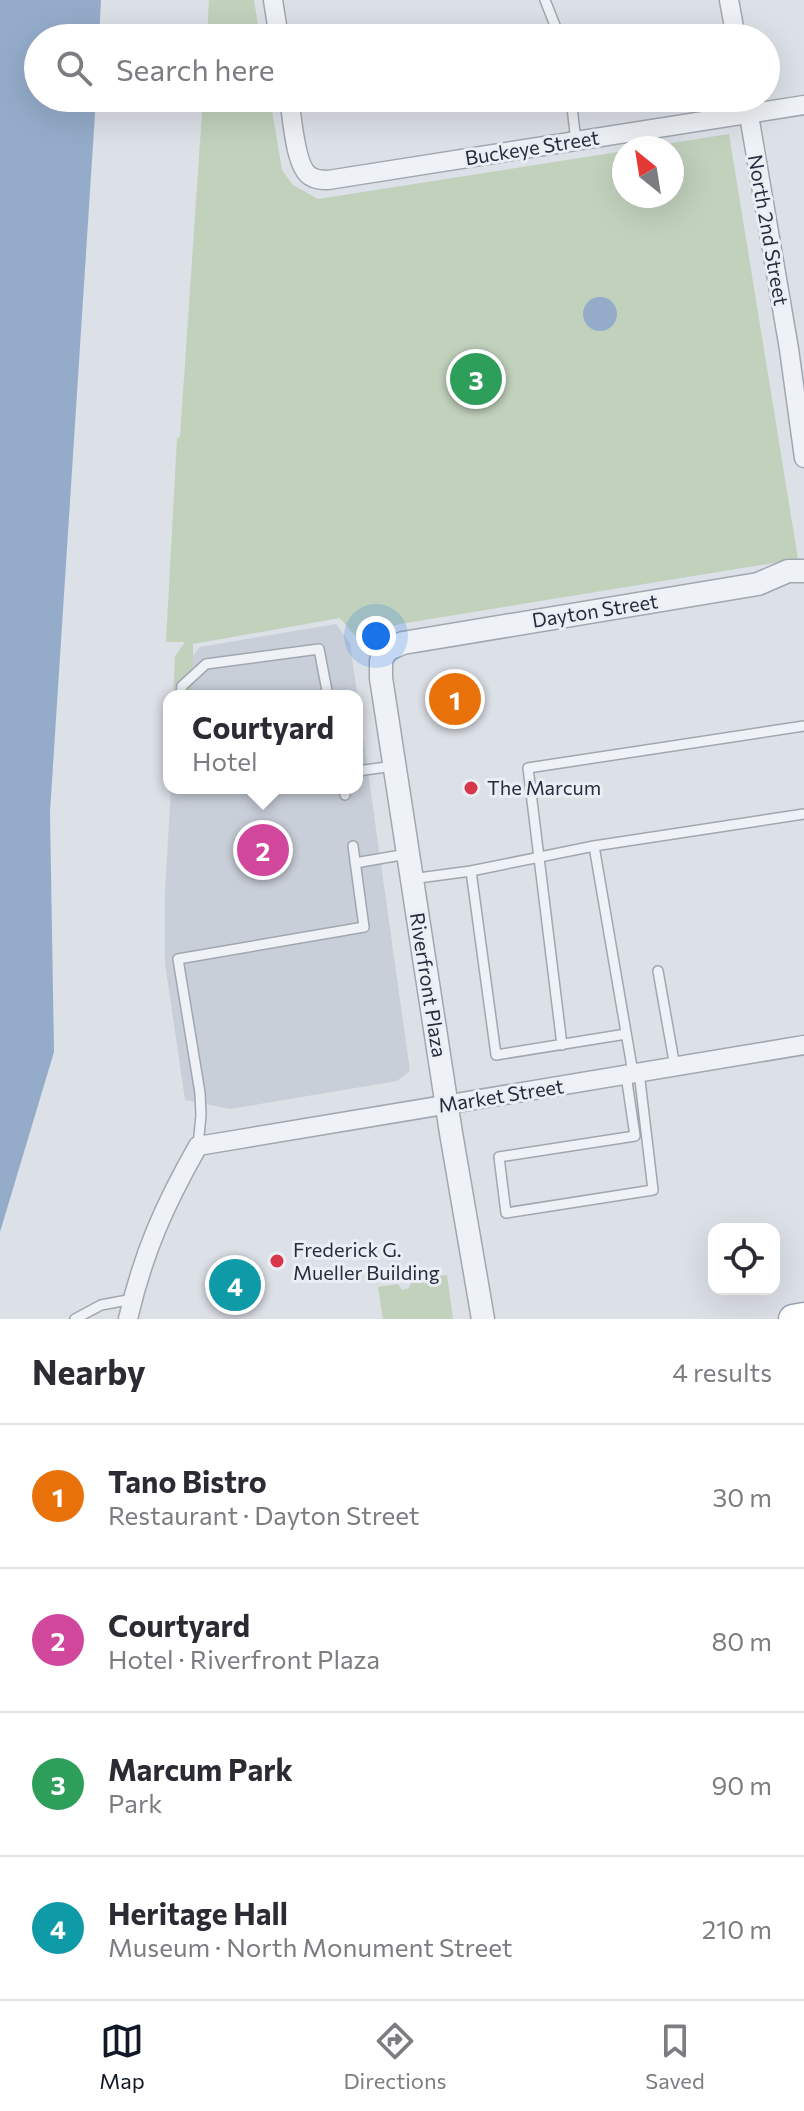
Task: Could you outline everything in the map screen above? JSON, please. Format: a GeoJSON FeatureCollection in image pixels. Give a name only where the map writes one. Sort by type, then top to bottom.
{"type":"FeatureCollection","features":[{"type":"Feature","properties":{"kind":"main road"},"geometry":{"type":"LineString","coordinates":[[793,1319],[804,1317]]}},
{"type":"Feature","properties":{"kind":"street"},"geometry":{"type":"LineString","coordinates":[[273,0],[277,24]]}},
{"type":"Feature","properties":{"kind":"street"},"geometry":{"type":"LineString","coordinates":[[729,0],[733,24]]}},
{"type":"Feature","properties":{"kind":"street","name":"Buckeye Street"},"geometry":{"type":"LineString","coordinates":[[780,105],[804,105]]}},
{"type":"Feature","properties":{"kind":"street","name":"Buckeye Street"},"geometry":{"type":"LineString","coordinates":[[291,112],[298,153],[307,175],[317,180],[576,142],[715,112]]}},
{"type":"Feature","properties":{"kind":"street","name":"North 2nd Street"},"geometry":{"type":"LineString","coordinates":[[748,112],[796,348],[804,458]]}},
{"type":"Feature","properties":{"kind":"street","name":"Dayton Street"},"geometry":{"type":"LineString","coordinates":[[386,650],[397,644],[418,640],[758,584],[788,571],[804,571]]}},
{"type":"Feature","properties":{"kind":"street","name":"Riverfront Plaza"},"geometry":{"type":"LineString","coordinates":[[386,650],[381,661],[381,678],[483,1319]]}},
{"type":"Feature","properties":{"kind":"street","name":"Market Street"},"geometry":{"type":"LineString","coordinates":[[198,1146],[804,1045]]}},
{"type":"Feature","properties":{"kind":"street"},"geometry":{"type":"LineString","coordinates":[[128,1319],[161,1214],[198,1146]]}},
{"type":"Feature","properties":{"kind":"lane"},"geometry":{"type":"LineString","coordinates":[[545,0],[554,24]]}},
{"type":"Feature","properties":{"kind":"lane"},"geometry":{"type":"LineString","coordinates":[[573,112],[576,142]]}},
{"type":"Feature","properties":{"kind":"lane"},"geometry":{"type":"LineString","coordinates":[[182,690],[182,686],[206,664],[319,649],[327,690]]}},
{"type":"Feature","properties":{"kind":"lane"},"geometry":{"type":"LineString","coordinates":[[562,1045],[528,768],[804,726]]}},
{"type":"Feature","properties":{"kind":"lane"},"geometry":{"type":"LineString","coordinates":[[363,770],[394,766]]}},
{"type":"Feature","properties":{"kind":"lane"},"geometry":{"type":"LineString","coordinates":[[411,879],[471,871],[636,839],[804,814]]}},
{"type":"Feature","properties":{"kind":"lane"},"geometry":{"type":"LineString","coordinates":[[198,1146],[200,1093],[178,959],[364,927],[353,846]]}},
{"type":"Feature","properties":{"kind":"lane"},"geometry":{"type":"LineString","coordinates":[[594,846],[653,1190],[506,1213],[499,1157],[635,1136],[633,1074]]}},
{"type":"Feature","properties":{"kind":"lane"},"geometry":{"type":"LineString","coordinates":[[355,863],[407,854]]}},
{"type":"Feature","properties":{"kind":"lane"},"geometry":{"type":"LineString","coordinates":[[471,871],[496,1055],[626,1034]]}},
{"type":"Feature","properties":{"kind":"lane"},"geometry":{"type":"LineString","coordinates":[[658,971],[675,1067]]}},
{"type":"Feature","properties":{"kind":"lane"},"geometry":{"type":"LineString","coordinates":[[75,1319],[101,1305],[133,1299]]}},
{"type":"Feature","properties":{"kind":"shaded area"},"geometry":{"type":"Polygon","coordinates":[[[336,624],[350,643],[357,690],[175,690],[176,677],[200,647],[336,624]]]}},
{"type":"Feature","properties":{"kind":"shaded area"},"geometry":{"type":"Polygon","coordinates":[[[363,736],[410,1071],[397,1081],[230,1109],[185,1100],[165,963],[165,891],[171,794],[363,794],[363,736]]]}},
{"type":"Feature","properties":{"kind":"green space"},"geometry":{"type":"Polygon","coordinates":[[[209,0],[254,0],[258,24],[208,24],[209,0]]]}},
{"type":"Feature","properties":{"kind":"green space"},"geometry":{"type":"Polygon","coordinates":[[[202,112],[272,112],[282,170],[293,185],[318,199],[612,153],[612,208],[684,208],[684,141],[729,134],[798,559],[400,624],[380,630],[366,649],[340,618],[193,644],[193,690],[173,690],[175,656],[185,642],[166,642],[177,438],[180,437],[202,112]]]}},
{"type":"Feature","properties":{"kind":"green space"},"geometry":{"type":"Polygon","coordinates":[[[447,1275],[453,1319],[383,1319],[378,1287],[398,1284],[402,1290],[409,1288],[412,1281],[447,1275]]]}},
{"type":"Feature","properties":{"kind":"water"},"geometry":{"type":"Polygon","coordinates":[[[0,0],[101,0],[100,24],[24,24],[24,112],[95,112],[50,812],[54,1052],[0,1232],[0,0]]]}},
{"type":"Feature","properties":{"kind":"water"},"geometry":{"type":"Polygon","coordinates":[[[600,297],[612,302],[617,314],[612,326],[600,331],[588,326],[583,314],[588,302],[600,297]]]}},
{"type":"Feature","properties":{"kind":"place","name":"Marcum Park"},"geometry":{"type":"Point","coordinates":[476,379]}},
{"type":"Feature","properties":{"kind":"place","name":"Tano Bistro"},"geometry":{"type":"Point","coordinates":[455,699]}},
{"type":"Feature","properties":{"kind":"place","name":"The Marcum"},"geometry":{"type":"Point","coordinates":[471,788]}},
{"type":"Feature","properties":{"kind":"place","name":"Courtyard"},"geometry":{"type":"Point","coordinates":[263,850]}},
{"type":"Feature","properties":{"kind":"place","name":"Frederick G. Mueller Building"},"geometry":{"type":"Point","coordinates":[277,1261]}},
{"type":"Feature","properties":{"kind":"place","name":"Heritage Hall"},"geometry":{"type":"Point","coordinates":[235,1285]}}]}
